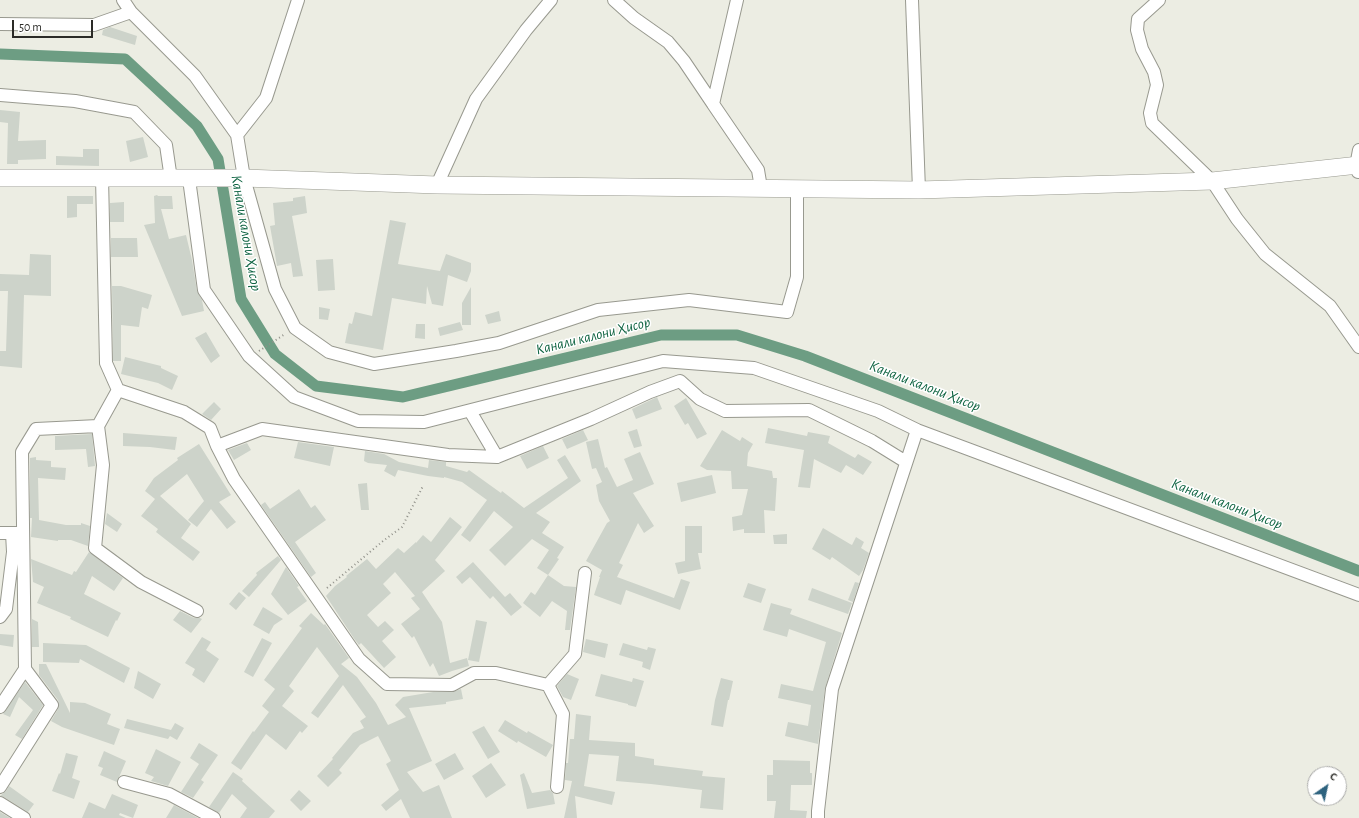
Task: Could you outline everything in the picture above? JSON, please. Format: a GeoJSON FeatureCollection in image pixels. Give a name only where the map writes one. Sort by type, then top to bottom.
{"type":"FeatureCollection","features":[{"type":"Feature","properties":{"kind":"main road"},"geometry":{"type":"LineString","coordinates":[[0,178],[244,178],[437,185],[919,190],[1212,181],[1358,163]]}},
{"type":"Feature","properties":{"kind":"street"},"geometry":{"type":"LineString","coordinates":[[123,0],[131,12],[195,76],[237,135],[244,178],[275,289],[295,328],[329,352],[374,364],[499,343],[598,310],[689,300],[787,312],[797,278],[797,189]]}},
{"type":"Feature","properties":{"kind":"street"},"geometry":{"type":"LineString","coordinates":[[237,135],[266,98],[298,0]]}},
{"type":"Feature","properties":{"kind":"street"},"geometry":{"type":"LineString","coordinates":[[437,185],[476,99],[526,30],[551,0]]}},
{"type":"Feature","properties":{"kind":"street"},"geometry":{"type":"LineString","coordinates":[[614,0],[634,18],[668,42],[684,61],[758,170],[761,188]]}},
{"type":"Feature","properties":{"kind":"street"},"geometry":{"type":"LineString","coordinates":[[713,104],[737,0]]}},
{"type":"Feature","properties":{"kind":"street"},"geometry":{"type":"LineString","coordinates":[[912,0],[919,190]]}},
{"type":"Feature","properties":{"kind":"street"},"geometry":{"type":"LineString","coordinates":[[1159,0],[1138,19],[1137,30],[1142,49],[1154,72],[1157,85],[1150,113],[1152,123],[1212,181],[1237,219],[1265,254],[1330,306],[1359,347]]}},
{"type":"Feature","properties":{"kind":"street"},"geometry":{"type":"LineString","coordinates":[[0,24],[94,25],[131,12]]}},
{"type":"Feature","properties":{"kind":"street"},"geometry":{"type":"LineString","coordinates":[[0,95],[75,101],[134,112],[166,145],[171,179]]}},
{"type":"Feature","properties":{"kind":"street"},"geometry":{"type":"LineString","coordinates":[[102,177],[106,363],[118,390],[184,412],[210,428],[217,446],[234,479],[359,659],[387,684],[452,685],[474,673],[496,673],[548,685],[563,714],[557,787]]}},
{"type":"Feature","properties":{"kind":"street"},"geometry":{"type":"LineString","coordinates":[[189,179],[204,290],[249,356],[294,397],[358,421],[424,422],[470,412],[663,361],[754,368],[878,411],[917,430],[1359,595]]}},
{"type":"Feature","properties":{"kind":"street"},"geometry":{"type":"LineString","coordinates":[[217,446],[262,429],[448,455],[497,457],[591,419],[650,392],[680,381],[700,398],[725,411],[809,410],[872,441],[906,462]]}},
{"type":"Feature","properties":{"kind":"street"},"geometry":{"type":"LineString","coordinates":[[118,390],[98,426],[103,465],[95,548],[141,582],[197,611]]}},
{"type":"Feature","properties":{"kind":"street"},"geometry":{"type":"LineString","coordinates":[[470,412],[497,457]]}},
{"type":"Feature","properties":{"kind":"street"},"geometry":{"type":"LineString","coordinates":[[0,617],[6,609],[13,552],[12,533],[22,452],[36,429],[98,426]]}},
{"type":"Feature","properties":{"kind":"street"},"geometry":{"type":"LineString","coordinates":[[818,818],[832,689],[917,430]]}},
{"type":"Feature","properties":{"kind":"street"},"geometry":{"type":"LineString","coordinates":[[0,787],[52,705],[25,670],[12,533]]}},
{"type":"Feature","properties":{"kind":"street"},"geometry":{"type":"LineString","coordinates":[[548,685],[575,654],[585,573]]}},
{"type":"Feature","properties":{"kind":"street"},"geometry":{"type":"LineString","coordinates":[[0,707],[25,670]]}},
{"type":"Feature","properties":{"kind":"street"},"geometry":{"type":"LineString","coordinates":[[124,782],[169,794],[214,818]]}},
{"type":"Feature","properties":{"kind":"street"},"geometry":{"type":"LineString","coordinates":[[0,803],[24,818]]}},
{"type":"Feature","properties":{"kind":"path"},"geometry":{"type":"LineString","coordinates":[[249,356],[295,328]]}},
{"type":"Feature","properties":{"kind":"path"},"geometry":{"type":"LineString","coordinates":[[327,588],[402,527],[422,486]]}},
{"type":"Feature","properties":{"kind":"building"},"geometry":{"type":"Polygon","coordinates":[[[110,27],[137,36],[135,45],[102,35],[103,30],[110,27]]]}},
{"type":"Feature","properties":{"kind":"building"},"geometry":{"type":"Polygon","coordinates":[[[0,110],[20,112],[18,141],[46,140],[46,159],[18,160],[18,164],[7,164],[8,123],[0,122],[0,110]]]}},
{"type":"Feature","properties":{"kind":"building"},"geometry":{"type":"Polygon","coordinates":[[[143,137],[148,157],[130,162],[126,141],[143,137]]]}},
{"type":"Feature","properties":{"kind":"building"},"geometry":{"type":"Polygon","coordinates":[[[83,149],[99,149],[99,166],[56,165],[56,156],[83,157],[83,149]]]}},
{"type":"Feature","properties":{"kind":"building"},"geometry":{"type":"Polygon","coordinates":[[[67,196],[93,196],[93,204],[77,204],[77,217],[67,218],[67,196]]]}},
{"type":"Feature","properties":{"kind":"building"},"geometry":{"type":"Polygon","coordinates":[[[154,196],[172,196],[173,209],[161,209],[169,239],[186,235],[197,291],[202,300],[204,311],[182,316],[144,225],[155,223],[154,196]]]}},
{"type":"Feature","properties":{"kind":"building"},"geometry":{"type":"Polygon","coordinates":[[[305,196],[307,213],[292,216],[303,276],[293,277],[291,263],[277,266],[270,226],[275,225],[273,203],[293,201],[293,198],[305,196]]]}},
{"type":"Feature","properties":{"kind":"building"},"geometry":{"type":"Polygon","coordinates":[[[124,202],[124,222],[110,222],[110,203],[124,202]]]}},
{"type":"Feature","properties":{"kind":"building"},"geometry":{"type":"Polygon","coordinates":[[[390,220],[406,223],[398,264],[440,271],[446,254],[471,263],[471,271],[467,282],[448,275],[443,306],[432,304],[427,286],[426,304],[392,298],[383,350],[345,343],[349,323],[352,324],[355,312],[372,316],[390,220]]]}},
{"type":"Feature","properties":{"kind":"building"},"geometry":{"type":"Polygon","coordinates":[[[111,238],[137,238],[138,257],[111,257],[111,238]]]}},
{"type":"Feature","properties":{"kind":"building"},"geometry":{"type":"Polygon","coordinates":[[[30,254],[51,255],[51,296],[24,295],[22,368],[0,366],[0,351],[6,351],[8,291],[0,291],[0,274],[29,275],[30,254]]]}},
{"type":"Feature","properties":{"kind":"building"},"geometry":{"type":"Polygon","coordinates":[[[333,259],[335,290],[318,291],[316,260],[333,259]]]}},
{"type":"Feature","properties":{"kind":"building"},"geometry":{"type":"Polygon","coordinates":[[[112,286],[121,286],[152,295],[148,309],[142,307],[139,327],[121,325],[121,361],[113,361],[112,286]]]}},
{"type":"Feature","properties":{"kind":"building"},"geometry":{"type":"Polygon","coordinates":[[[471,287],[471,325],[462,325],[462,303],[471,287]]]}},
{"type":"Feature","properties":{"kind":"building"},"geometry":{"type":"Polygon","coordinates":[[[319,307],[330,309],[328,320],[319,319],[319,307]]]}},
{"type":"Feature","properties":{"kind":"building"},"geometry":{"type":"Polygon","coordinates":[[[499,311],[501,321],[488,324],[485,315],[499,311]]]}},
{"type":"Feature","properties":{"kind":"building"},"geometry":{"type":"Polygon","coordinates":[[[460,322],[463,330],[440,336],[438,328],[460,322]]]}},
{"type":"Feature","properties":{"kind":"building"},"geometry":{"type":"Polygon","coordinates":[[[416,324],[425,324],[425,339],[415,338],[416,324]]]}},
{"type":"Feature","properties":{"kind":"building"},"geometry":{"type":"Polygon","coordinates":[[[206,332],[220,356],[211,363],[195,338],[206,332]]]}},
{"type":"Feature","properties":{"kind":"building"},"geometry":{"type":"Polygon","coordinates":[[[125,357],[161,366],[161,368],[178,376],[172,390],[158,383],[121,374],[125,357]]]}},
{"type":"Feature","properties":{"kind":"building"},"geometry":{"type":"Polygon","coordinates":[[[657,397],[662,409],[636,419],[632,409],[657,397]]]}},
{"type":"Feature","properties":{"kind":"building"},"geometry":{"type":"Polygon","coordinates":[[[686,398],[707,434],[697,439],[688,423],[685,425],[674,406],[686,398]]]}},
{"type":"Feature","properties":{"kind":"building"},"geometry":{"type":"Polygon","coordinates":[[[214,402],[221,409],[211,420],[202,414],[214,402]]]}},
{"type":"Feature","properties":{"kind":"building"},"geometry":{"type":"Polygon","coordinates":[[[768,428],[807,436],[808,432],[830,436],[828,443],[855,458],[858,454],[872,462],[863,475],[846,465],[841,473],[814,459],[810,488],[798,487],[804,450],[765,443],[768,428]]]}},
{"type":"Feature","properties":{"kind":"building"},"geometry":{"type":"Polygon","coordinates":[[[637,429],[642,446],[634,448],[628,432],[637,429]]]}},
{"type":"Feature","properties":{"kind":"building"},"geometry":{"type":"Polygon","coordinates":[[[583,430],[588,440],[567,449],[562,439],[583,430]]]}},
{"type":"Feature","properties":{"kind":"building"},"geometry":{"type":"Polygon","coordinates":[[[722,430],[740,441],[742,437],[753,444],[748,453],[747,466],[772,471],[773,478],[777,478],[775,511],[764,510],[765,533],[744,533],[744,529],[733,531],[732,517],[742,515],[748,489],[732,489],[731,471],[707,470],[700,466],[722,430]]]}},
{"type":"Feature","properties":{"kind":"building"},"geometry":{"type":"Polygon","coordinates":[[[123,433],[177,437],[175,450],[123,446],[123,433]]]}},
{"type":"Feature","properties":{"kind":"building"},"geometry":{"type":"Polygon","coordinates":[[[92,434],[95,466],[88,467],[86,449],[55,450],[55,436],[92,434]]]}},
{"type":"Feature","properties":{"kind":"building"},"geometry":{"type":"Polygon","coordinates":[[[598,439],[605,468],[607,467],[617,487],[633,480],[624,459],[640,452],[654,484],[633,493],[654,526],[644,533],[638,523],[619,563],[623,565],[617,577],[674,598],[681,579],[690,582],[680,610],[626,590],[621,605],[594,595],[602,570],[586,561],[607,523],[610,521],[599,501],[596,485],[602,482],[596,468],[592,469],[586,442],[598,439]]]}},
{"type":"Feature","properties":{"kind":"building"},"geometry":{"type":"Polygon","coordinates":[[[298,442],[334,447],[330,466],[294,458],[298,442]]]}},
{"type":"Feature","properties":{"kind":"building"},"geometry":{"type":"Polygon","coordinates":[[[247,443],[251,450],[234,460],[228,450],[247,443]]]}},
{"type":"Feature","properties":{"kind":"building"},"geometry":{"type":"Polygon","coordinates":[[[199,444],[231,495],[219,502],[236,522],[227,529],[211,509],[197,527],[188,520],[204,501],[187,474],[160,496],[191,524],[181,538],[200,552],[193,561],[156,532],[158,529],[141,516],[155,499],[145,491],[154,478],[178,460],[177,458],[199,444]]]}},
{"type":"Feature","properties":{"kind":"building"},"geometry":{"type":"Polygon","coordinates":[[[543,446],[549,458],[527,469],[520,456],[543,446]]]}},
{"type":"Feature","properties":{"kind":"building"},"geometry":{"type":"Polygon","coordinates":[[[365,451],[384,454],[399,462],[428,468],[429,460],[446,462],[446,466],[467,472],[469,470],[501,493],[502,491],[524,508],[568,478],[557,460],[565,455],[581,481],[536,513],[550,522],[542,533],[564,547],[557,558],[559,559],[548,575],[537,568],[549,550],[532,539],[505,566],[489,550],[513,527],[494,511],[470,542],[461,535],[487,500],[462,482],[444,477],[428,476],[398,470],[395,477],[384,471],[387,465],[368,463],[364,461],[365,451]]]}},
{"type":"Feature","properties":{"kind":"building"},"geometry":{"type":"Polygon","coordinates":[[[36,457],[36,460],[51,461],[51,467],[66,468],[65,480],[38,478],[39,520],[66,525],[81,525],[81,523],[90,526],[88,546],[71,540],[58,541],[31,537],[32,518],[30,518],[30,458],[36,457]]]}},
{"type":"Feature","properties":{"kind":"building"},"geometry":{"type":"Polygon","coordinates":[[[712,475],[716,493],[681,502],[677,483],[712,475]]]}},
{"type":"Feature","properties":{"kind":"building"},"geometry":{"type":"Polygon","coordinates":[[[367,483],[369,510],[361,510],[358,484],[367,483]]]}},
{"type":"Feature","properties":{"kind":"building"},"geometry":{"type":"Polygon","coordinates":[[[299,489],[311,508],[315,505],[326,520],[295,542],[316,573],[311,577],[261,505],[265,502],[270,509],[299,489]]]}},
{"type":"Feature","properties":{"kind":"building"},"geometry":{"type":"Polygon","coordinates":[[[107,513],[122,524],[117,532],[105,524],[107,513]]]}},
{"type":"Feature","properties":{"kind":"building"},"geometry":{"type":"Polygon","coordinates":[[[450,517],[462,527],[435,560],[445,571],[422,592],[442,622],[450,663],[467,658],[469,666],[439,676],[433,663],[430,667],[414,636],[412,638],[401,624],[420,609],[411,598],[415,596],[395,572],[383,584],[391,593],[367,615],[378,627],[385,621],[394,630],[382,641],[396,657],[384,668],[361,643],[359,645],[326,596],[335,586],[347,577],[346,576],[367,559],[376,569],[398,548],[404,553],[423,535],[431,542],[450,517]]]}},
{"type":"Feature","properties":{"kind":"building"},"geometry":{"type":"Polygon","coordinates":[[[685,526],[702,526],[702,553],[698,553],[701,569],[678,574],[675,563],[685,561],[685,526]]]}},
{"type":"Feature","properties":{"kind":"building"},"geometry":{"type":"Polygon","coordinates":[[[823,528],[852,545],[856,537],[864,542],[861,548],[869,553],[863,570],[859,576],[832,557],[830,560],[812,549],[823,528]]]}},
{"type":"Feature","properties":{"kind":"building"},"geometry":{"type":"Polygon","coordinates":[[[787,534],[787,544],[774,544],[773,535],[787,534]]]}},
{"type":"Feature","properties":{"kind":"building"},"geometry":{"type":"Polygon","coordinates":[[[89,552],[123,578],[114,591],[92,576],[84,594],[121,613],[108,637],[70,619],[71,617],[37,603],[44,587],[33,582],[31,559],[72,575],[74,571],[76,572],[89,552]]]}},
{"type":"Feature","properties":{"kind":"building"},"geometry":{"type":"Polygon","coordinates":[[[278,556],[281,560],[249,597],[242,591],[257,575],[256,573],[278,556]]]}},
{"type":"Feature","properties":{"kind":"building"},"geometry":{"type":"Polygon","coordinates":[[[473,562],[505,597],[510,593],[522,607],[511,616],[493,596],[490,599],[470,577],[462,584],[456,577],[473,562]]]}},
{"type":"Feature","properties":{"kind":"building"},"geometry":{"type":"Polygon","coordinates":[[[286,567],[307,601],[288,615],[271,594],[286,567]]]}},
{"type":"Feature","properties":{"kind":"building"},"geometry":{"type":"Polygon","coordinates":[[[548,575],[564,586],[576,587],[570,630],[565,630],[567,611],[552,601],[540,617],[523,603],[531,592],[535,595],[548,575]]]}},
{"type":"Feature","properties":{"kind":"building"},"geometry":{"type":"Polygon","coordinates":[[[855,582],[859,583],[853,602],[848,600],[855,582]]]}},
{"type":"Feature","properties":{"kind":"building"},"geometry":{"type":"Polygon","coordinates":[[[748,583],[766,589],[761,603],[743,597],[748,583]]]}},
{"type":"Feature","properties":{"kind":"building"},"geometry":{"type":"Polygon","coordinates":[[[812,588],[852,603],[848,614],[808,600],[812,588]]]}},
{"type":"Feature","properties":{"kind":"building"},"geometry":{"type":"Polygon","coordinates":[[[239,592],[246,598],[236,610],[229,604],[239,592]]]}},
{"type":"Feature","properties":{"kind":"building"},"geometry":{"type":"Polygon","coordinates":[[[771,603],[792,609],[790,614],[842,633],[825,688],[818,744],[785,736],[788,722],[808,726],[811,705],[778,698],[781,684],[813,691],[826,642],[789,629],[787,637],[763,630],[771,603]]]}},
{"type":"Feature","properties":{"kind":"building"},"geometry":{"type":"Polygon","coordinates":[[[263,607],[283,619],[274,625],[269,634],[253,625],[263,607]]]}},
{"type":"Feature","properties":{"kind":"building"},"geometry":{"type":"Polygon","coordinates":[[[180,611],[194,618],[202,619],[191,633],[173,620],[180,611]]]}},
{"type":"Feature","properties":{"kind":"building"},"geometry":{"type":"Polygon","coordinates":[[[311,613],[324,625],[325,624],[349,658],[341,664],[357,677],[376,703],[388,725],[406,717],[395,705],[403,697],[433,692],[452,692],[461,689],[463,699],[446,702],[446,704],[409,708],[432,761],[407,772],[423,792],[439,785],[452,818],[410,818],[401,799],[386,811],[381,805],[399,790],[386,764],[391,761],[378,736],[360,745],[339,770],[342,773],[328,787],[317,776],[333,759],[332,758],[353,733],[364,728],[360,721],[366,717],[343,685],[318,718],[311,713],[339,676],[317,647],[289,686],[294,691],[282,706],[308,726],[302,733],[300,731],[286,750],[266,734],[241,770],[231,763],[253,731],[254,732],[269,712],[262,706],[275,689],[264,680],[302,628],[299,626],[311,613]]]}},
{"type":"Feature","properties":{"kind":"building"},"geometry":{"type":"Polygon","coordinates":[[[32,619],[38,622],[39,647],[32,647],[32,619]]]}},
{"type":"Feature","properties":{"kind":"building"},"geometry":{"type":"Polygon","coordinates":[[[476,620],[487,622],[479,662],[468,660],[476,620]]]}},
{"type":"Feature","properties":{"kind":"building"},"geometry":{"type":"Polygon","coordinates":[[[0,634],[14,635],[13,647],[0,645],[0,634]]]}},
{"type":"Feature","properties":{"kind":"building"},"geometry":{"type":"Polygon","coordinates":[[[202,637],[211,642],[206,650],[219,659],[204,683],[192,675],[195,669],[185,663],[202,637]]]}},
{"type":"Feature","properties":{"kind":"building"},"geometry":{"type":"Polygon","coordinates":[[[262,638],[272,643],[253,677],[244,672],[262,638]]]}},
{"type":"Feature","properties":{"kind":"building"},"geometry":{"type":"Polygon","coordinates":[[[586,639],[608,644],[605,658],[583,652],[586,639]]]}},
{"type":"Feature","properties":{"kind":"building"},"geometry":{"type":"Polygon","coordinates":[[[43,643],[86,645],[130,668],[124,683],[80,659],[79,663],[43,662],[43,643]]]}},
{"type":"Feature","properties":{"kind":"building"},"geometry":{"type":"Polygon","coordinates":[[[623,643],[647,650],[648,647],[656,649],[650,670],[642,667],[643,662],[619,655],[623,643]]]}},
{"type":"Feature","properties":{"kind":"building"},"geometry":{"type":"Polygon","coordinates":[[[39,664],[46,664],[70,713],[70,702],[85,703],[111,714],[107,724],[120,729],[114,745],[62,727],[51,721],[58,709],[59,704],[58,700],[39,675],[39,664]]]}},
{"type":"Feature","properties":{"kind":"building"},"geometry":{"type":"Polygon","coordinates":[[[138,671],[161,684],[153,699],[134,688],[138,671]]]}},
{"type":"Feature","properties":{"kind":"building"},"geometry":{"type":"Polygon","coordinates":[[[567,674],[579,679],[571,700],[563,697],[557,686],[567,674]]]}},
{"type":"Feature","properties":{"kind":"building"},"geometry":{"type":"Polygon","coordinates":[[[601,674],[632,682],[633,678],[644,681],[636,707],[595,696],[601,674]]]}},
{"type":"Feature","properties":{"kind":"building"},"geometry":{"type":"Polygon","coordinates":[[[721,678],[733,681],[723,727],[711,725],[715,700],[721,678]]]}},
{"type":"Feature","properties":{"kind":"building"},"geometry":{"type":"Polygon","coordinates":[[[25,682],[43,705],[22,739],[15,735],[33,710],[19,697],[10,717],[3,714],[25,682]]]}},
{"type":"Feature","properties":{"kind":"building"},"geometry":{"type":"Polygon","coordinates":[[[576,714],[591,716],[589,740],[635,743],[635,756],[654,759],[654,765],[703,771],[702,776],[725,778],[723,810],[700,808],[702,790],[616,781],[619,756],[589,754],[584,786],[615,792],[612,805],[575,796],[577,818],[564,818],[572,781],[565,780],[566,763],[568,763],[570,739],[574,739],[576,714]]]}},
{"type":"Feature","properties":{"kind":"building"},"geometry":{"type":"Polygon","coordinates":[[[127,719],[171,730],[175,723],[184,728],[177,740],[170,736],[168,739],[124,728],[127,719]]]}},
{"type":"Feature","properties":{"kind":"building"},"geometry":{"type":"Polygon","coordinates":[[[505,720],[527,733],[528,731],[553,745],[546,757],[518,741],[517,743],[498,731],[505,720]]]}},
{"type":"Feature","properties":{"kind":"building"},"geometry":{"type":"Polygon","coordinates":[[[484,726],[500,752],[488,759],[472,732],[484,726]]]}},
{"type":"Feature","properties":{"kind":"building"},"geometry":{"type":"Polygon","coordinates":[[[199,743],[218,755],[201,780],[204,782],[193,798],[181,792],[199,764],[190,758],[199,743]]]}},
{"type":"Feature","properties":{"kind":"building"},"geometry":{"type":"Polygon","coordinates":[[[156,749],[181,762],[168,786],[151,781],[154,777],[145,773],[156,749]]]}},
{"type":"Feature","properties":{"kind":"building"},"geometry":{"type":"Polygon","coordinates":[[[104,751],[126,761],[117,782],[100,775],[103,768],[98,766],[104,751]]]}},
{"type":"Feature","properties":{"kind":"building"},"geometry":{"type":"Polygon","coordinates":[[[66,753],[78,756],[72,778],[80,781],[74,799],[52,791],[59,773],[60,774],[66,753]]]}},
{"type":"Feature","properties":{"kind":"building"},"geometry":{"type":"Polygon","coordinates":[[[455,753],[464,769],[444,780],[435,764],[455,753]]]}},
{"type":"Feature","properties":{"kind":"building"},"geometry":{"type":"Polygon","coordinates":[[[773,760],[810,761],[812,785],[791,785],[790,810],[807,811],[806,818],[774,818],[776,801],[767,801],[767,775],[773,775],[773,760]]]}},
{"type":"Feature","properties":{"kind":"building"},"geometry":{"type":"Polygon","coordinates":[[[491,763],[506,785],[486,798],[472,776],[491,763]]]}},
{"type":"Feature","properties":{"kind":"building"},"geometry":{"type":"Polygon","coordinates":[[[233,772],[243,779],[242,781],[275,811],[269,818],[240,818],[247,808],[232,794],[219,813],[209,807],[233,772]]]}},
{"type":"Feature","properties":{"kind":"building"},"geometry":{"type":"Polygon","coordinates":[[[524,773],[532,793],[550,790],[553,793],[555,804],[527,809],[520,775],[524,773]]]}},
{"type":"Feature","properties":{"kind":"building"},"geometry":{"type":"Polygon","coordinates":[[[9,786],[34,804],[28,812],[0,796],[9,786]]]}},
{"type":"Feature","properties":{"kind":"building"},"geometry":{"type":"Polygon","coordinates":[[[299,790],[311,801],[301,811],[290,800],[299,790]]]}},
{"type":"Feature","properties":{"kind":"building"},"geometry":{"type":"Polygon","coordinates":[[[112,794],[138,805],[133,818],[120,813],[119,815],[126,818],[82,818],[89,802],[105,809],[112,794]]]}},
{"type":"Feature","properties":{"kind":"building"},"geometry":{"type":"Polygon","coordinates":[[[174,805],[198,818],[166,818],[174,805]]]}},
{"type":"Feature","properties":{"kind":"building"},"geometry":{"type":"Polygon","coordinates":[[[0,812],[10,818],[0,818],[0,812]]]}},
{"type":"Feature","properties":{"kind":"waterway","name":"Канали калони Ҳисор"},"geometry":{"type":"LineString","coordinates":[[0,54],[125,59],[197,126],[218,159],[241,299],[275,354],[316,386],[403,397],[661,335],[737,335],[805,356],[1359,571]]}}]}
